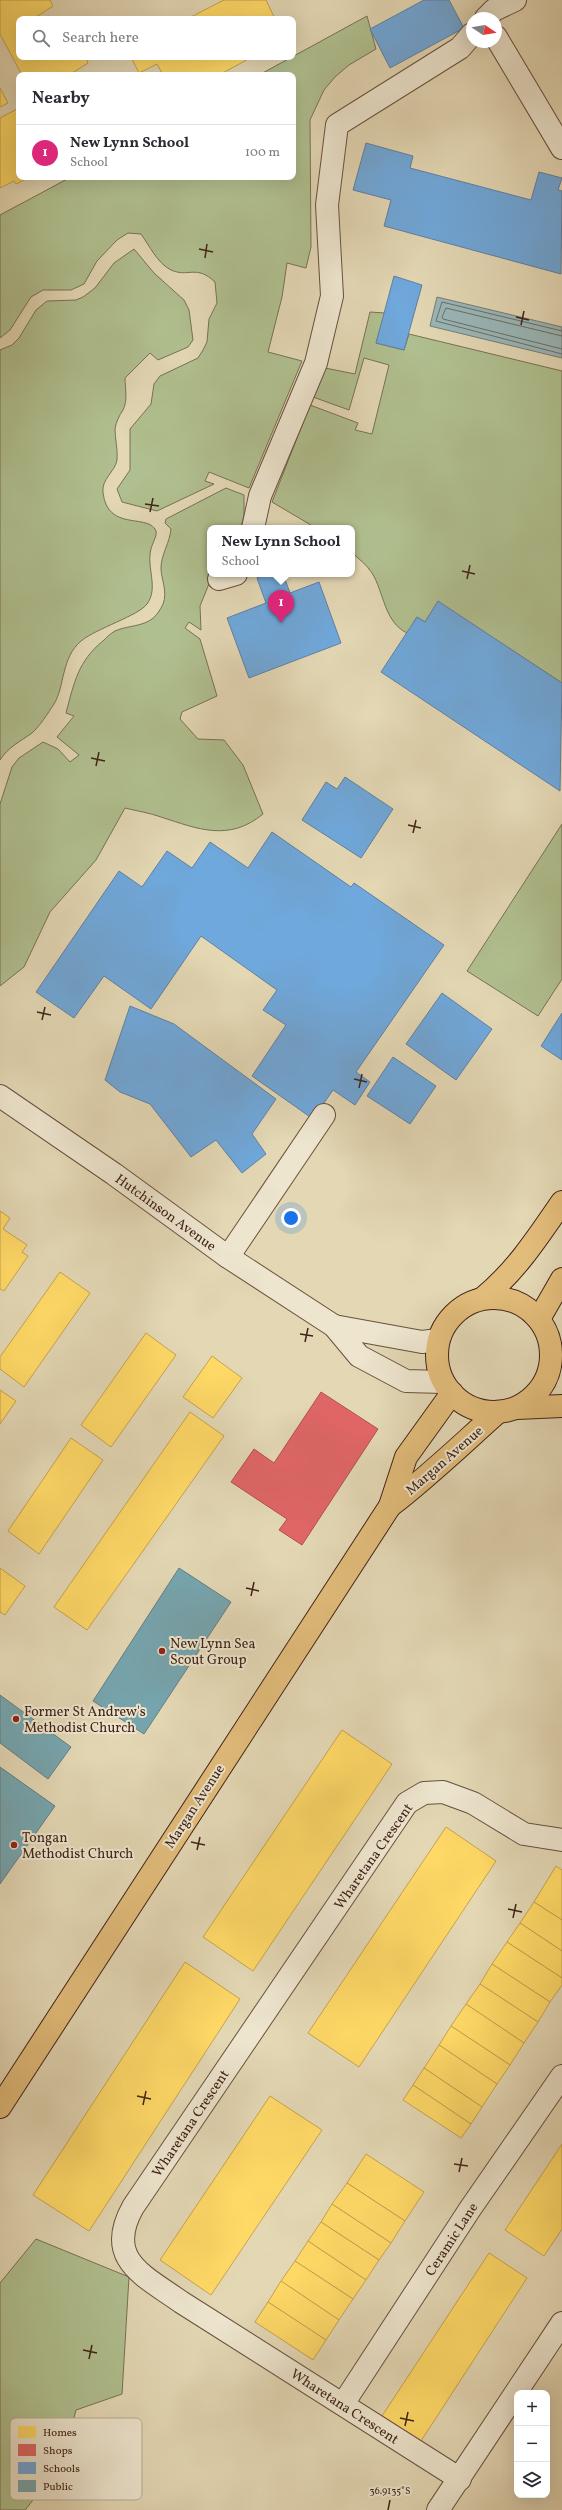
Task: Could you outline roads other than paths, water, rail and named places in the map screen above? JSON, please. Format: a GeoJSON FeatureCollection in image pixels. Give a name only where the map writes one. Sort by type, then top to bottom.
{"type":"FeatureCollection","features":[{"type":"Feature","properties":{"kind":"main road"},"geometry":{"type":"LineString","coordinates":[[562,1202],[536,1241],[504,1281],[483,1298],[460,1309],[450,1317],[438,1340],[437,1362],[447,1388],[473,1409],[507,1410],[562,1406]]}},
{"type":"Feature","properties":{"kind":"main road"},"geometry":{"type":"LineString","coordinates":[[539,1319],[562,1279]]}},
{"type":"Feature","properties":{"kind":"main road"},"geometry":{"type":"LineString","coordinates":[[483,1298],[504,1298],[523,1305],[539,1319],[556,1346],[544,1382],[533,1398],[507,1410]]}},
{"type":"Feature","properties":{"kind":"main road","name":"Margan Avenue"},"geometry":{"type":"LineString","coordinates":[[0,2107],[390,1506],[406,1457],[447,1388]]}},
{"type":"Feature","properties":{"kind":"main road","name":"Margan Avenue"},"geometry":{"type":"LineString","coordinates":[[390,1506],[433,1472],[458,1447],[507,1410]]}},
{"type":"Feature","properties":{"kind":"street"},"geometry":{"type":"LineString","coordinates":[[492,12],[515,0]]}},
{"type":"Feature","properties":{"kind":"street"},"geometry":{"type":"LineString","coordinates":[[254,525],[260,496],[316,363],[332,296],[327,205],[337,125],[460,48],[466,41]]}},
{"type":"Feature","properties":{"kind":"street"},"geometry":{"type":"LineString","coordinates":[[502,46],[562,148]]}},
{"type":"Feature","properties":{"kind":"street","name":"Hutchinson Avenue"},"geometry":{"type":"LineString","coordinates":[[0,1096],[114,1174],[228,1257],[334,1326],[359,1356],[392,1376],[406,1381],[447,1388]]}},
{"type":"Feature","properties":{"kind":"street"},"geometry":{"type":"LineString","coordinates":[[228,1257],[324,1115]]}},
{"type":"Feature","properties":{"kind":"street","name":"Hutchinson Avenue"},"geometry":{"type":"LineString","coordinates":[[334,1326],[415,1341],[438,1340]]}},
{"type":"Feature","properties":{"kind":"street","name":"Wharetana Crescent"},"geometry":{"type":"LineString","coordinates":[[460,2479],[181,2302],[142,2274],[130,2261],[122,2249],[123,2226],[142,2194],[407,1803],[424,1793],[443,1792],[473,1803],[524,1834],[562,1840]]}},
{"type":"Feature","properties":{"kind":"street","name":"Ceramic Lane"},"geometry":{"type":"LineString","coordinates":[[343,2404],[470,2209],[562,2076]]}},
{"type":"Feature","properties":{"kind":"street"},"geometry":{"type":"LineString","coordinates":[[438,2510],[460,2479],[562,2323]]}},
{"type":"Feature","properties":{"kind":"water"},"geometry":{"type":"Polygon","coordinates":[[[437,297],[562,327],[562,358],[430,326],[437,297]]]}},
{"type":"Feature","properties":{"kind":"place","name":"New Lynn School"},"geometry":{"type":"Point","coordinates":[281,623]}},
{"type":"Feature","properties":{"kind":"place","name":"New Lynn Sea Scout Group"},"geometry":{"type":"Point","coordinates":[162,1651]}},
{"type":"Feature","properties":{"kind":"place","name":"Former St Andrew's Methodist Church"},"geometry":{"type":"Point","coordinates":[16,1719]}},
{"type":"Feature","properties":{"kind":"place","name":"Tongan Methodist Church"},"geometry":{"type":"Point","coordinates":[14,1845]}}]}
